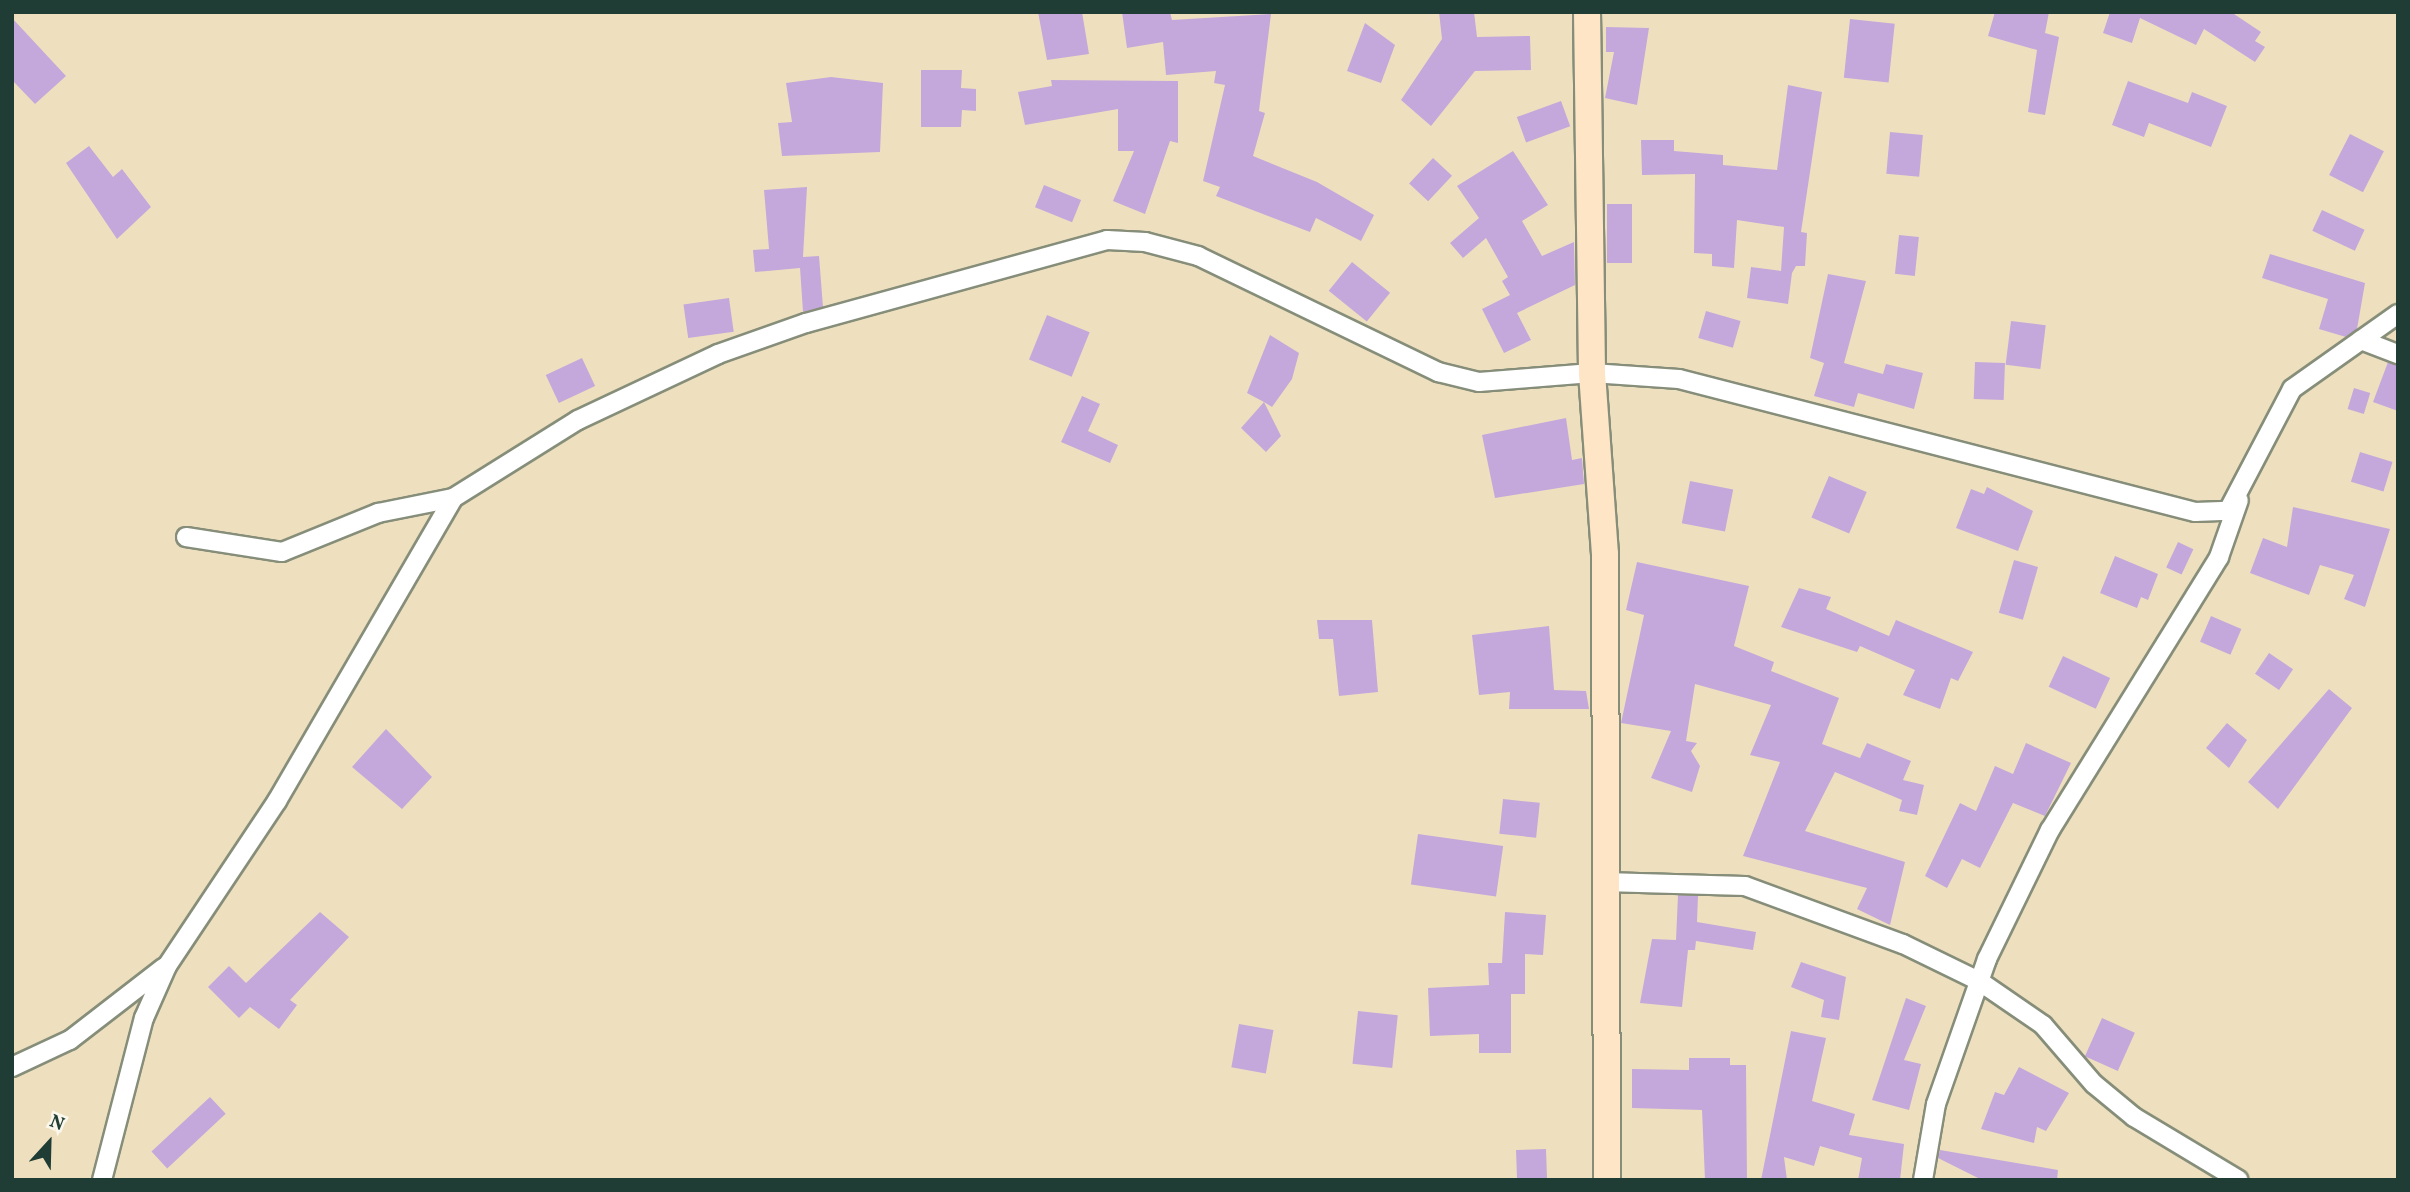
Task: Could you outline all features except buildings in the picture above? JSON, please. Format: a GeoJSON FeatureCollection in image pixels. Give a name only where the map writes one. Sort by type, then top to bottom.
{"type":"FeatureCollection","features":[{"type":"Feature","properties":{"kind":"street"},"geometry":{"type":"LineString","coordinates":[[1587,12],[1592,373],[1605,554],[1607,1180]]}},
{"type":"Feature","properties":{"kind":"street"},"geometry":{"type":"LineString","coordinates":[[186,537],[282,552],[378,513],[453,498],[578,420],[718,354],[806,323],[1107,240],[1198,257],[1438,372],[1479,382],[1592,373],[1679,379],[2195,512],[2228,511],[2239,500]]}},
{"type":"Feature","properties":{"kind":"street"},"geometry":{"type":"LineString","coordinates":[[1923,1180],[1936,1104],[1979,981],[2050,830],[2219,557],[2239,500],[2292,389],[2398,314]]}},
{"type":"Feature","properties":{"kind":"street"},"geometry":{"type":"LineString","coordinates":[[2361,340],[2398,354]]}},
{"type":"Feature","properties":{"kind":"street"},"geometry":{"type":"LineString","coordinates":[[102,1180],[144,1018],[167,966],[277,801],[453,498]]}},
{"type":"Feature","properties":{"kind":"street"},"geometry":{"type":"LineString","coordinates":[[1604,882],[1745,886],[1903,944],[1979,981],[2043,1025],[2094,1084],[2134,1117],[2239,1180]]}},
{"type":"Feature","properties":{"kind":"street"},"geometry":{"type":"LineString","coordinates":[[12,1067],[70,1040],[167,966]]}}]}
